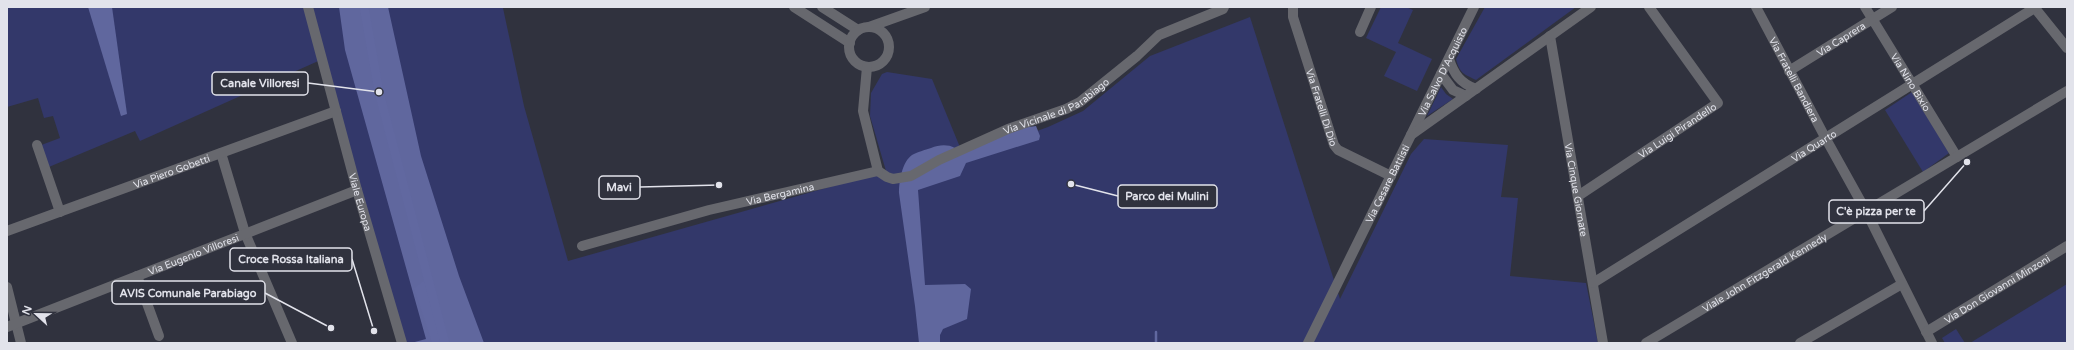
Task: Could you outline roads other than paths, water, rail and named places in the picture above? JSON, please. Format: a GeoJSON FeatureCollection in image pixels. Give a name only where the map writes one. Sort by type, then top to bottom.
{"type":"FeatureCollection","features":[{"type":"Feature","properties":{"kind":"street","name":"Viale Europa"},"geometry":{"type":"LineString","coordinates":[[308,7],[399,342]]}},
{"type":"Feature","properties":{"kind":"street"},"geometry":{"type":"LineString","coordinates":[[794,7],[850,43]]}},
{"type":"Feature","properties":{"kind":"street"},"geometry":{"type":"LineString","coordinates":[[822,7],[858,30]]}},
{"type":"Feature","properties":{"kind":"street"},"geometry":{"type":"LineString","coordinates":[[869,27],[883,32],[889,49],[887,55],[879,64],[867,67],[854,60],[850,54],[850,43],[852,36],[858,30],[925,7]]}},
{"type":"Feature","properties":{"kind":"street","name":"Via Vicinale di Parabiago"},"geometry":{"type":"LineString","coordinates":[[878,171],[887,178],[893,179],[911,176],[939,160],[1008,129],[1066,109],[1080,102],[1137,56],[1159,35],[1223,9],[1224,7]]}},
{"type":"Feature","properties":{"kind":"street","name":"Via Fratelli Di Dio"},"geometry":{"type":"LineString","coordinates":[[1293,7],[1293,17],[1334,145],[1338,150],[1391,176]]}},
{"type":"Feature","properties":{"kind":"street"},"geometry":{"type":"LineString","coordinates":[[1360,32],[1371,7]]}},
{"type":"Feature","properties":{"kind":"street","name":"Via Salvo D'Acquisto"},"geometry":{"type":"LineString","coordinates":[[1411,135],[1474,7]]}},
{"type":"Feature","properties":{"kind":"street","name":"Via Cesare Battisti"},"geometry":{"type":"LineString","coordinates":[[1308,343],[1411,135],[1591,7]]}},
{"type":"Feature","properties":{"kind":"street","name":"Via Luigi Pirandello"},"geometry":{"type":"LineString","coordinates":[[1578,196],[1718,103],[1649,7]]}},
{"type":"Feature","properties":{"kind":"street","name":"Via Fratelli Bandiera"},"geometry":{"type":"LineString","coordinates":[[1756,7],[1866,211],[1932,343]]}},
{"type":"Feature","properties":{"kind":"street","name":"Via Nino Bixio"},"geometry":{"type":"LineString","coordinates":[[1865,7],[1957,157]]}},
{"type":"Feature","properties":{"kind":"street","name":"Via Caprera"},"geometry":{"type":"LineString","coordinates":[[1790,71],[1892,7]]}},
{"type":"Feature","properties":{"kind":"street"},"geometry":{"type":"LineString","coordinates":[[2035,7],[2067,48]]}},
{"type":"Feature","properties":{"kind":"street","name":"Via Quarto"},"geometry":{"type":"LineString","coordinates":[[1593,283],[1913,85],[2035,7]]}},
{"type":"Feature","properties":{"kind":"street","name":"Via Cinque Giornate"},"geometry":{"type":"LineString","coordinates":[[1550,36],[1603,343]]}},
{"type":"Feature","properties":{"kind":"street"},"geometry":{"type":"LineString","coordinates":[[1449,58],[1456,76],[1468,86],[1476,89]]}},
{"type":"Feature","properties":{"kind":"street"},"geometry":{"type":"LineString","coordinates":[[867,67],[863,111],[878,171]]}},
{"type":"Feature","properties":{"kind":"street"},"geometry":{"type":"LineString","coordinates":[[1441,74],[1453,90],[1466,96]]}},
{"type":"Feature","properties":{"kind":"street","name":"Viale John Fitzgerald Kennedy"},"geometry":{"type":"LineString","coordinates":[[1646,343],[2067,91]]}},
{"type":"Feature","properties":{"kind":"street","name":"Via Piero Gobetti"},"geometry":{"type":"LineString","coordinates":[[7,231],[336,111]]}},
{"type":"Feature","properties":{"kind":"street"},"geometry":{"type":"LineString","coordinates":[[37,145],[60,212]]}},
{"type":"Feature","properties":{"kind":"street"},"geometry":{"type":"LineString","coordinates":[[221,153],[245,234],[292,343]]}},
{"type":"Feature","properties":{"kind":"street","name":"Via Bergamina"},"geometry":{"type":"LineString","coordinates":[[582,246],[709,210],[878,171]]}},
{"type":"Feature","properties":{"kind":"street","name":"Via Eugenio Villoresi"},"geometry":{"type":"LineString","coordinates":[[11,325],[357,190]]}},
{"type":"Feature","properties":{"kind":"street","name":"Via Don Giovanni Minzoni"},"geometry":{"type":"LineString","coordinates":[[1926,332],[2067,246]]}},
{"type":"Feature","properties":{"kind":"street"},"geometry":{"type":"LineString","coordinates":[[138,276],[160,336]]}},
{"type":"Feature","properties":{"kind":"street"},"geometry":{"type":"LineString","coordinates":[[1800,343],[1902,284]]}},
{"type":"Feature","properties":{"kind":"street"},"geometry":{"type":"LineString","coordinates":[[7,287],[11,325],[21,343]]}},
{"type":"Feature","properties":{"kind":"waterway"},"geometry":{"type":"LineString","coordinates":[[364,7],[379,92],[445,343]]}},
{"type":"Feature","properties":{"kind":"waterway"},"geometry":{"type":"LineString","coordinates":[[1156,332],[1156,343]]}},
{"type":"Feature","properties":{"kind":"place","name":"Canale Villoresi"},"geometry":{"type":"Point","coordinates":[379,92]}},
{"type":"Feature","properties":{"kind":"place","name":"C'è pizza per te"},"geometry":{"type":"Point","coordinates":[1967,162]}},
{"type":"Feature","properties":{"kind":"place","name":"Parco dei Mulini"},"geometry":{"type":"Point","coordinates":[1071,184]}},
{"type":"Feature","properties":{"kind":"place","name":"Mavi"},"geometry":{"type":"Point","coordinates":[719,185]}},
{"type":"Feature","properties":{"kind":"place","name":"AVIS Comunale Parabiago"},"geometry":{"type":"Point","coordinates":[331,328]}},
{"type":"Feature","properties":{"kind":"place","name":"Croce Rossa Italiana"},"geometry":{"type":"Point","coordinates":[374,331]}}]}
